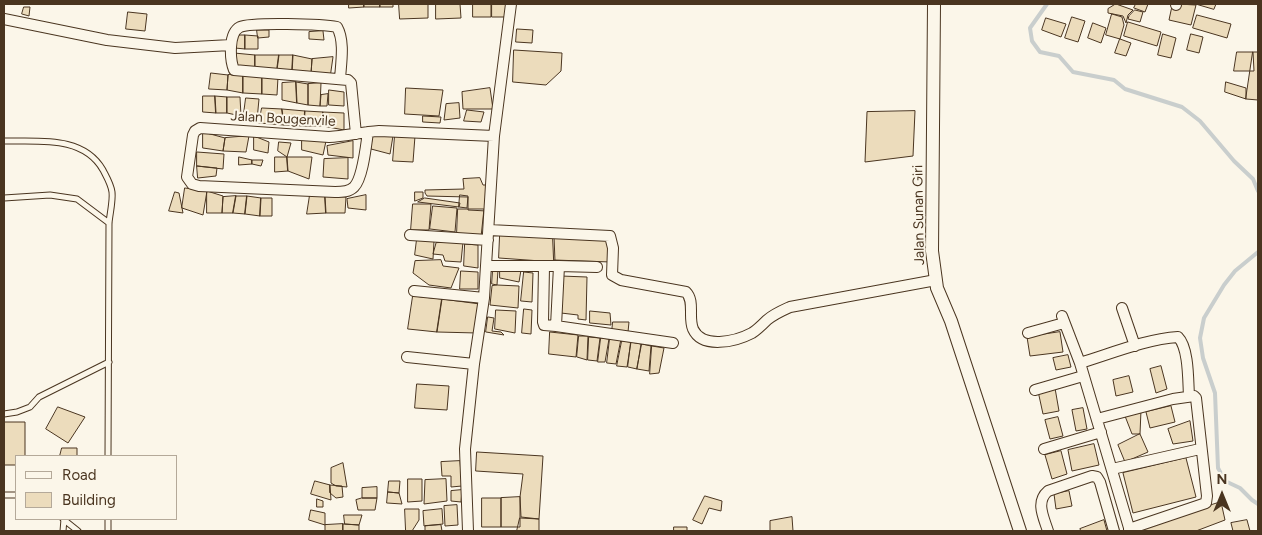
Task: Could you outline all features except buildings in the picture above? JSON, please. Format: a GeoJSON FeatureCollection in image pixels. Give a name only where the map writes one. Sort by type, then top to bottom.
{"type":"FeatureCollection","features":[{"type":"Feature","properties":{"kind":"street"},"geometry":{"type":"LineString","coordinates":[[468,531],[465,449],[474,364],[484,298],[494,136],[511,4]]}},
{"type":"Feature","properties":{"kind":"street","name":"Jalan Sunan Giri"},"geometry":{"type":"LineString","coordinates":[[934,4],[932,250],[937,288],[951,321],[1020,531]]}},
{"type":"Feature","properties":{"kind":"street"},"geometry":{"type":"LineString","coordinates":[[4,19],[107,40],[175,48],[231,45]]}},
{"type":"Feature","properties":{"kind":"street"},"geometry":{"type":"LineString","coordinates":[[340,79],[341,44],[340,32],[337,27],[252,24],[240,27],[234,32],[231,45],[232,65],[236,71],[348,80],[351,83],[356,134]]}},
{"type":"Feature","properties":{"kind":"street","name":"Jalan Bougenvile"},"geometry":{"type":"LineString","coordinates":[[368,132],[360,177],[355,186],[348,191],[200,186],[192,184],[187,177],[193,135],[197,129],[328,137],[368,132],[494,136]]}},
{"type":"Feature","properties":{"kind":"street"},"geometry":{"type":"LineString","coordinates":[[410,235],[610,236],[613,248],[612,275],[621,280],[686,292],[690,299],[693,328],[698,337],[705,341],[718,342],[752,333],[778,312],[790,307],[936,280]]}},
{"type":"Feature","properties":{"kind":"street"},"geometry":{"type":"LineString","coordinates":[[486,266],[597,267]]}},
{"type":"Feature","properties":{"kind":"street"},"geometry":{"type":"LineString","coordinates":[[544,266],[542,322],[544,324],[674,343]]}},
{"type":"Feature","properties":{"kind":"street"},"geometry":{"type":"LineString","coordinates":[[556,326],[559,266]]}},
{"type":"Feature","properties":{"kind":"street"},"geometry":{"type":"LineString","coordinates":[[414,291],[484,298]]}},
{"type":"Feature","properties":{"kind":"street"},"geometry":{"type":"LineString","coordinates":[[1122,308],[1135,346]]}},
{"type":"Feature","properties":{"kind":"street"},"geometry":{"type":"LineString","coordinates":[[1028,333],[1063,320],[1080,363],[1130,530],[1206,503],[1207,496],[1200,449],[1196,398],[1194,396],[1173,399],[1097,419]]}},
{"type":"Feature","properties":{"kind":"street"},"geometry":{"type":"LineString","coordinates":[[1080,363],[1135,346],[1178,337],[1184,347],[1188,370],[1189,396]]}},
{"type":"Feature","properties":{"kind":"street"},"geometry":{"type":"LineString","coordinates":[[407,357],[474,364]]}},
{"type":"Feature","properties":{"kind":"street"},"geometry":{"type":"LineString","coordinates":[[1034,390],[1083,376]]}},
{"type":"Feature","properties":{"kind":"street"},"geometry":{"type":"LineString","coordinates":[[1044,449],[1101,432]]}},
{"type":"Feature","properties":{"kind":"street"},"geometry":{"type":"LineString","coordinates":[[1112,469],[1200,449]]}},
{"type":"Feature","properties":{"kind":"street"},"geometry":{"type":"LineString","coordinates":[[1048,531],[1041,507],[1043,495],[1048,491],[1092,476],[1097,477],[1100,482],[1114,531]]}},
{"type":"Feature","properties":{"kind":"lane"},"geometry":{"type":"LineString","coordinates":[[4,142],[61,143],[77,146],[88,152],[99,163],[112,191],[109,223],[108,455]]}},
{"type":"Feature","properties":{"kind":"lane"},"geometry":{"type":"LineString","coordinates":[[4,198],[50,195],[77,200],[109,223]]}},
{"type":"Feature","properties":{"kind":"lane"},"geometry":{"type":"LineString","coordinates":[[4,414],[30,407],[39,397],[109,362]]}},
{"type":"Feature","properties":{"kind":"lane"},"geometry":{"type":"LineString","coordinates":[[64,520],[78,531]]}},
{"type":"Feature","properties":{"kind":"waterway"},"geometry":{"type":"LineString","coordinates":[[1047,4],[1030,28],[1032,41],[1040,52],[1059,56],[1073,72],[1114,80],[1125,89],[1182,107],[1200,121],[1234,161],[1253,179],[1258,191]]}},
{"type":"Feature","properties":{"kind":"waterway"},"geometry":{"type":"LineString","coordinates":[[1258,252],[1235,271],[1224,285],[1204,318],[1200,338],[1203,358],[1215,393],[1218,468],[1225,481],[1240,488],[1258,504]]}}]}
